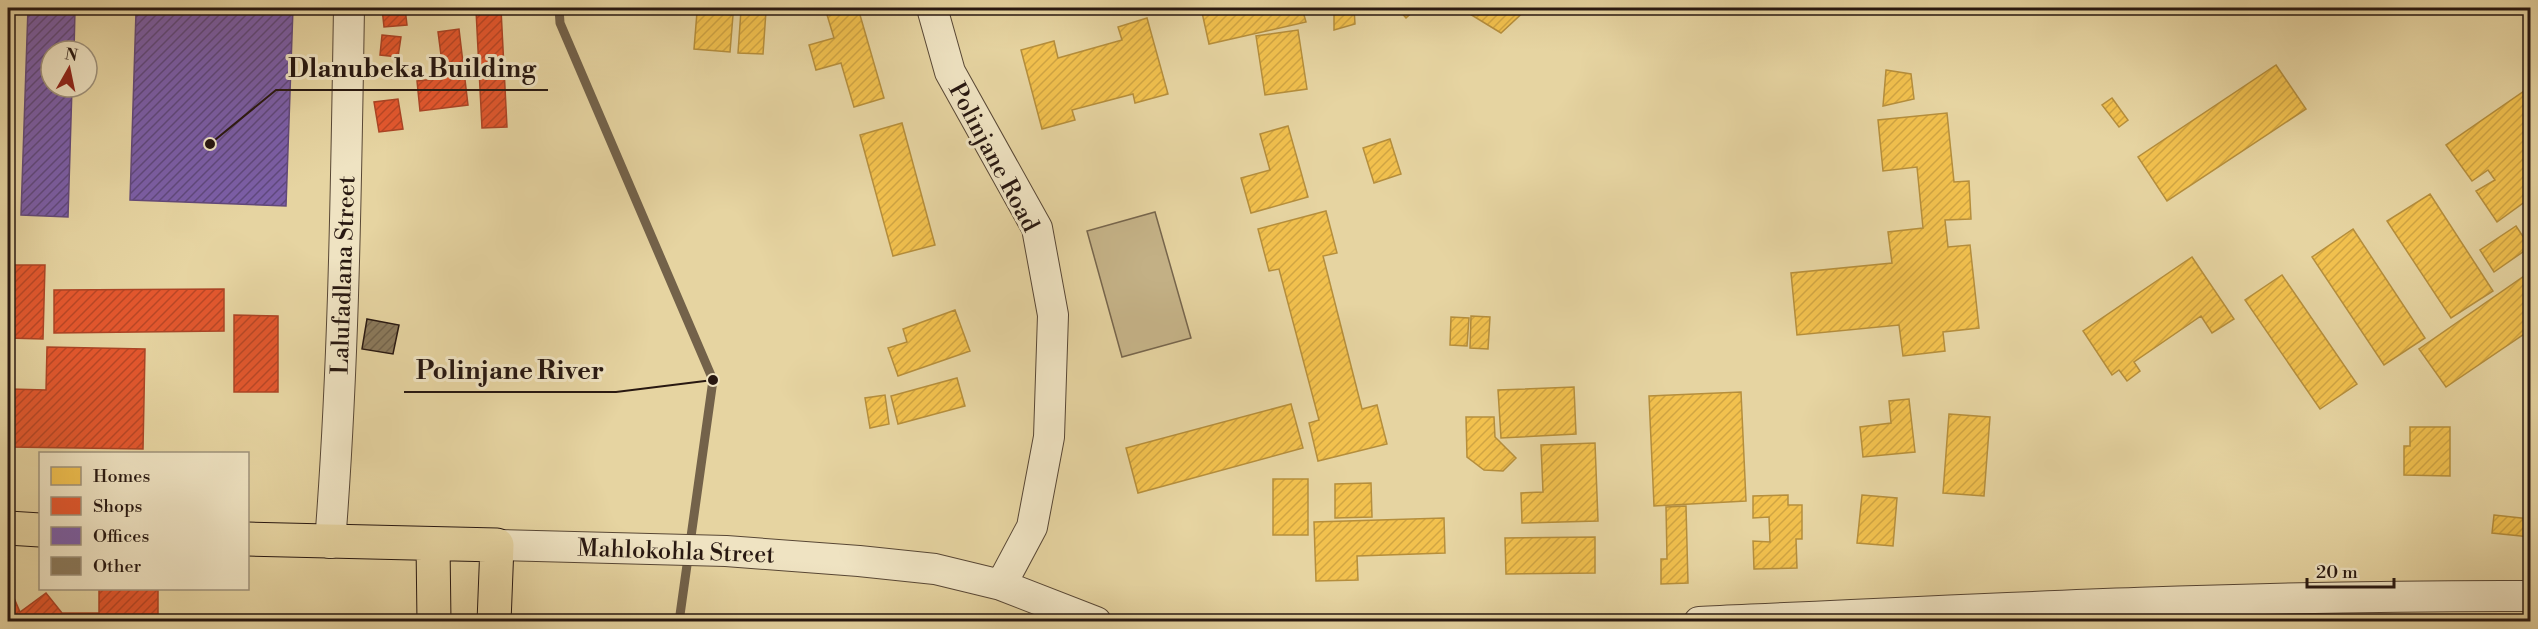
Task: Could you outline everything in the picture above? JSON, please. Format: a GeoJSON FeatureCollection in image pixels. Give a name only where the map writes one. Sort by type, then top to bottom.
{"type":"FeatureCollection","features":[{"type":"Feature","properties":{"kind":"main road"},"geometry":{"type":"LineString","coordinates":[[8,528],[39,530]]}},
{"type":"Feature","properties":{"kind":"main road","name":"Mahlokohla Street"},"geometry":{"type":"LineString","coordinates":[[249,539],[330,543],[497,545]]}},
{"type":"Feature","properties":{"kind":"main road"},"geometry":{"type":"LineString","coordinates":[[433,544],[434,621]]}},
{"type":"Feature","properties":{"kind":"main road"},"geometry":{"type":"LineString","coordinates":[[494,621],[497,545]]}},
{"type":"Feature","properties":{"kind":"street","name":"Lalufadlana Street"},"geometry":{"type":"LineString","coordinates":[[330,543],[339,428],[345,273],[349,8]]}},
{"type":"Feature","properties":{"kind":"street","name":"Polinjane Road"},"geometry":{"type":"LineString","coordinates":[[932,8],[950,72],[1036,228],[1053,315],[1050,437],[1032,527],[1001,585]]}},
{"type":"Feature","properties":{"kind":"street","name":"Mahlokohla Street"},"geometry":{"type":"LineString","coordinates":[[497,545],[726,551],[935,569],[1001,585],[1096,621]]}},
{"type":"Feature","properties":{"kind":"street"},"geometry":{"type":"LineString","coordinates":[[1699,621],[2260,610],[2530,596]]}},
{"type":"Feature","properties":{"kind":"shaded area"},"geometry":{"type":"Polygon","coordinates":[[[1155,212],[1191,338],[1122,357],[1087,231],[1155,212]]]}},
{"type":"Feature","properties":{"kind":"building: Homes"},"geometry":{"type":"Polygon","coordinates":[[[825,8],[858,8],[884,98],[854,107],[841,63],[816,70],[809,45],[834,38],[825,8]]]}},
{"type":"Feature","properties":{"kind":"building: Homes"},"geometry":{"type":"Polygon","coordinates":[[[1201,8],[1302,8],[1306,22],[1209,44],[1201,8]]]}},
{"type":"Feature","properties":{"kind":"building: Homes"},"geometry":{"type":"Polygon","coordinates":[[[1334,8],[1354,8],[1355,24],[1334,30],[1334,8]]]}},
{"type":"Feature","properties":{"kind":"building: Homes"},"geometry":{"type":"Polygon","coordinates":[[[1397,8],[1417,8],[1406,18],[1397,8]]]}},
{"type":"Feature","properties":{"kind":"building: Homes"},"geometry":{"type":"Polygon","coordinates":[[[1460,8],[1528,8],[1501,33],[1460,8]]]}},
{"type":"Feature","properties":{"kind":"building: Homes"},"geometry":{"type":"Polygon","coordinates":[[[741,10],[766,11],[763,54],[738,53],[741,10]]]}},
{"type":"Feature","properties":{"kind":"building: Homes"},"geometry":{"type":"Polygon","coordinates":[[[697,12],[733,15],[730,52],[694,49],[697,12]]]}},
{"type":"Feature","properties":{"kind":"building: Homes"},"geometry":{"type":"Polygon","coordinates":[[[1147,18],[1168,94],[1135,103],[1133,94],[1072,110],[1075,120],[1042,129],[1021,50],[1054,41],[1058,58],[1122,40],[1118,27],[1147,18]]]}},
{"type":"Feature","properties":{"kind":"building: Homes"},"geometry":{"type":"Polygon","coordinates":[[[1298,30],[1307,89],[1265,95],[1256,36],[1298,30]]]}},
{"type":"Feature","properties":{"kind":"building: Homes"},"geometry":{"type":"Polygon","coordinates":[[[2276,65],[2306,109],[2167,201],[2138,157],[2276,65]]]}},
{"type":"Feature","properties":{"kind":"building: Homes"},"geometry":{"type":"Polygon","coordinates":[[[1886,70],[1911,74],[1914,99],[1883,106],[1886,70]]]}},
{"type":"Feature","properties":{"kind":"building: Homes"},"geometry":{"type":"Polygon","coordinates":[[[2530,87],[2530,198],[2497,222],[2476,191],[2495,180],[2488,170],[2472,181],[2446,145],[2530,87]]]}},
{"type":"Feature","properties":{"kind":"building: Homes"},"geometry":{"type":"Polygon","coordinates":[[[2112,98],[2128,120],[2119,127],[2102,105],[2112,98]]]}},
{"type":"Feature","properties":{"kind":"building: Homes"},"geometry":{"type":"Polygon","coordinates":[[[1947,113],[1954,182],[1969,181],[1971,219],[1945,220],[1948,247],[1970,245],[1979,328],[1943,332],[1945,351],[1903,356],[1899,325],[1797,335],[1791,273],[1892,263],[1888,232],[1923,228],[1917,167],[1883,171],[1878,120],[1947,113]]]}},
{"type":"Feature","properties":{"kind":"building: Homes"},"geometry":{"type":"Polygon","coordinates":[[[902,123],[935,245],[893,256],[860,135],[902,123]]]}},
{"type":"Feature","properties":{"kind":"building: Homes"},"geometry":{"type":"Polygon","coordinates":[[[1288,126],[1308,197],[1251,213],[1241,178],[1270,170],[1260,134],[1288,126]]]}},
{"type":"Feature","properties":{"kind":"building: Homes"},"geometry":{"type":"Polygon","coordinates":[[[1390,139],[1401,174],[1374,183],[1363,148],[1390,139]]]}},
{"type":"Feature","properties":{"kind":"building: Homes"},"geometry":{"type":"Polygon","coordinates":[[[2430,194],[2493,291],[2451,318],[2387,221],[2430,194]]]}},
{"type":"Feature","properties":{"kind":"building: Homes"},"geometry":{"type":"Polygon","coordinates":[[[1326,211],[1337,253],[1323,256],[1362,409],[1377,405],[1387,444],[1318,461],[1309,423],[1319,420],[1279,269],[1269,271],[1258,229],[1326,211]]]}},
{"type":"Feature","properties":{"kind":"building: Homes"},"geometry":{"type":"Polygon","coordinates":[[[2516,226],[2530,247],[2494,272],[2480,250],[2516,226]]]}},
{"type":"Feature","properties":{"kind":"building: Homes"},"geometry":{"type":"Polygon","coordinates":[[[2353,229],[2425,338],[2384,365],[2312,257],[2353,229]]]}},
{"type":"Feature","properties":{"kind":"building: Homes"},"geometry":{"type":"Polygon","coordinates":[[[2192,257],[2234,319],[2212,333],[2201,316],[2134,362],[2140,371],[2127,381],[2119,370],[2112,375],[2083,331],[2192,257]]]}},
{"type":"Feature","properties":{"kind":"building: Homes"},"geometry":{"type":"Polygon","coordinates":[[[2530,272],[2530,330],[2446,387],[2419,349],[2530,272]]]}},
{"type":"Feature","properties":{"kind":"building: Homes"},"geometry":{"type":"Polygon","coordinates":[[[2282,275],[2357,384],[2320,409],[2245,300],[2282,275]]]}},
{"type":"Feature","properties":{"kind":"building: Homes"},"geometry":{"type":"Polygon","coordinates":[[[955,310],[970,351],[898,376],[888,348],[907,342],[903,329],[955,310]]]}},
{"type":"Feature","properties":{"kind":"building: Homes"},"geometry":{"type":"Polygon","coordinates":[[[1471,316],[1490,317],[1488,349],[1470,348],[1471,316]]]}},
{"type":"Feature","properties":{"kind":"building: Homes"},"geometry":{"type":"Polygon","coordinates":[[[1451,317],[1469,318],[1467,346],[1450,345],[1451,317]]]}},
{"type":"Feature","properties":{"kind":"building: Homes"},"geometry":{"type":"Polygon","coordinates":[[[957,378],[965,406],[898,424],[891,396],[957,378]]]}},
{"type":"Feature","properties":{"kind":"building: Homes"},"geometry":{"type":"Polygon","coordinates":[[[1574,387],[1576,434],[1501,438],[1498,390],[1574,387]]]}},
{"type":"Feature","properties":{"kind":"building: Homes"},"geometry":{"type":"Polygon","coordinates":[[[1741,392],[1746,501],[1654,506],[1649,396],[1741,392]]]}},
{"type":"Feature","properties":{"kind":"building: Homes"},"geometry":{"type":"Polygon","coordinates":[[[885,395],[889,424],[870,428],[865,398],[885,395]]]}},
{"type":"Feature","properties":{"kind":"building: Homes"},"geometry":{"type":"Polygon","coordinates":[[[1909,399],[1915,452],[1863,457],[1860,427],[1891,423],[1889,401],[1909,399]]]}},
{"type":"Feature","properties":{"kind":"building: Homes"},"geometry":{"type":"Polygon","coordinates":[[[1291,404],[1303,448],[1138,493],[1126,448],[1291,404]]]}},
{"type":"Feature","properties":{"kind":"building: Homes"},"geometry":{"type":"Polygon","coordinates":[[[1949,414],[1990,417],[1984,496],[1943,493],[1949,414]]]}},
{"type":"Feature","properties":{"kind":"building: Homes"},"geometry":{"type":"Polygon","coordinates":[[[1466,417],[1494,417],[1495,437],[1516,458],[1503,471],[1484,470],[1467,457],[1466,417]]]}},
{"type":"Feature","properties":{"kind":"building: Homes"},"geometry":{"type":"Polygon","coordinates":[[[2410,427],[2450,427],[2450,476],[2404,475],[2404,446],[2410,446],[2410,427]]]}},
{"type":"Feature","properties":{"kind":"building: Homes"},"geometry":{"type":"Polygon","coordinates":[[[1595,443],[1598,521],[1522,523],[1521,493],[1543,492],[1541,445],[1595,443]]]}},
{"type":"Feature","properties":{"kind":"building: Homes"},"geometry":{"type":"Polygon","coordinates":[[[1273,479],[1308,479],[1308,535],[1273,535],[1273,479]]]}},
{"type":"Feature","properties":{"kind":"building: Homes"},"geometry":{"type":"Polygon","coordinates":[[[1371,483],[1372,517],[1335,518],[1335,484],[1371,483]]]}},
{"type":"Feature","properties":{"kind":"building: Homes"},"geometry":{"type":"Polygon","coordinates":[[[1788,495],[1788,505],[1802,505],[1802,539],[1796,539],[1797,568],[1754,569],[1753,541],[1770,542],[1769,517],[1753,518],[1753,496],[1788,495]]]}},
{"type":"Feature","properties":{"kind":"building: Homes"},"geometry":{"type":"Polygon","coordinates":[[[1862,495],[1897,498],[1893,546],[1857,543],[1862,495]]]}},
{"type":"Feature","properties":{"kind":"building: Homes"},"geometry":{"type":"Polygon","coordinates":[[[1686,506],[1688,583],[1661,584],[1661,559],[1667,559],[1666,507],[1686,506]]]}},
{"type":"Feature","properties":{"kind":"building: Homes"},"geometry":{"type":"Polygon","coordinates":[[[2494,515],[2530,519],[2530,537],[2492,533],[2494,515]]]}},
{"type":"Feature","properties":{"kind":"building: Homes"},"geometry":{"type":"Polygon","coordinates":[[[1444,518],[1445,553],[1357,556],[1358,580],[1316,581],[1314,522],[1444,518]]]}},
{"type":"Feature","properties":{"kind":"building: Homes"},"geometry":{"type":"Polygon","coordinates":[[[1595,537],[1595,573],[1506,574],[1505,538],[1595,537]]]}},
{"type":"Feature","properties":{"kind":"building: Shops"},"geometry":{"type":"Polygon","coordinates":[[[382,8],[405,8],[407,25],[384,27],[382,8]]]}},
{"type":"Feature","properties":{"kind":"building: Shops"},"geometry":{"type":"Polygon","coordinates":[[[501,9],[507,127],[482,128],[476,10],[501,9]]]}},
{"type":"Feature","properties":{"kind":"building: Shops"},"geometry":{"type":"Polygon","coordinates":[[[459,29],[468,105],[420,111],[417,81],[444,78],[438,32],[459,29]]]}},
{"type":"Feature","properties":{"kind":"building: Shops"},"geometry":{"type":"Polygon","coordinates":[[[382,35],[401,37],[398,57],[380,55],[382,35]]]}},
{"type":"Feature","properties":{"kind":"building: Shops"},"geometry":{"type":"Polygon","coordinates":[[[398,99],[403,129],[379,132],[374,102],[398,99]]]}},
{"type":"Feature","properties":{"kind":"building: Shops"},"geometry":{"type":"Polygon","coordinates":[[[8,265],[45,265],[43,339],[8,338],[8,265]]]}},
{"type":"Feature","properties":{"kind":"building: Shops"},"geometry":{"type":"Polygon","coordinates":[[[224,289],[224,331],[54,333],[54,290],[224,289]]]}},
{"type":"Feature","properties":{"kind":"building: Shops"},"geometry":{"type":"Polygon","coordinates":[[[234,315],[278,316],[278,392],[234,392],[234,315]]]}},
{"type":"Feature","properties":{"kind":"building: Shops"},"geometry":{"type":"Polygon","coordinates":[[[47,347],[145,349],[143,449],[10,447],[11,389],[46,390],[47,347]]]}},
{"type":"Feature","properties":{"kind":"building: Shops"},"geometry":{"type":"Polygon","coordinates":[[[99,590],[158,590],[158,622],[8,622],[8,601],[14,598],[20,612],[46,593],[62,613],[99,613],[99,590]]]}},
{"type":"Feature","properties":{"kind":"building: Offices"},"geometry":{"type":"Polygon","coordinates":[[[28,8],[293,8],[286,206],[130,200],[136,12],[75,10],[74,39],[39,39],[39,99],[72,99],[68,217],[21,215],[28,8]]]}},
{"type":"Feature","properties":{"kind":"building: Other"},"geometry":{"type":"Polygon","coordinates":[[[367,319],[399,325],[393,354],[362,349],[367,319]]]}},
{"type":"Feature","properties":{"kind":"waterway"},"geometry":{"type":"LineString","coordinates":[[559,8],[560,23],[713,380],[679,622]]}},
{"type":"Feature","properties":{"kind":"place","name":"Dlanubeka Building"},"geometry":{"type":"Point","coordinates":[210,144]}},
{"type":"Feature","properties":{"kind":"place","name":"Polinjane River"},"geometry":{"type":"Point","coordinates":[713,380]}}]}
